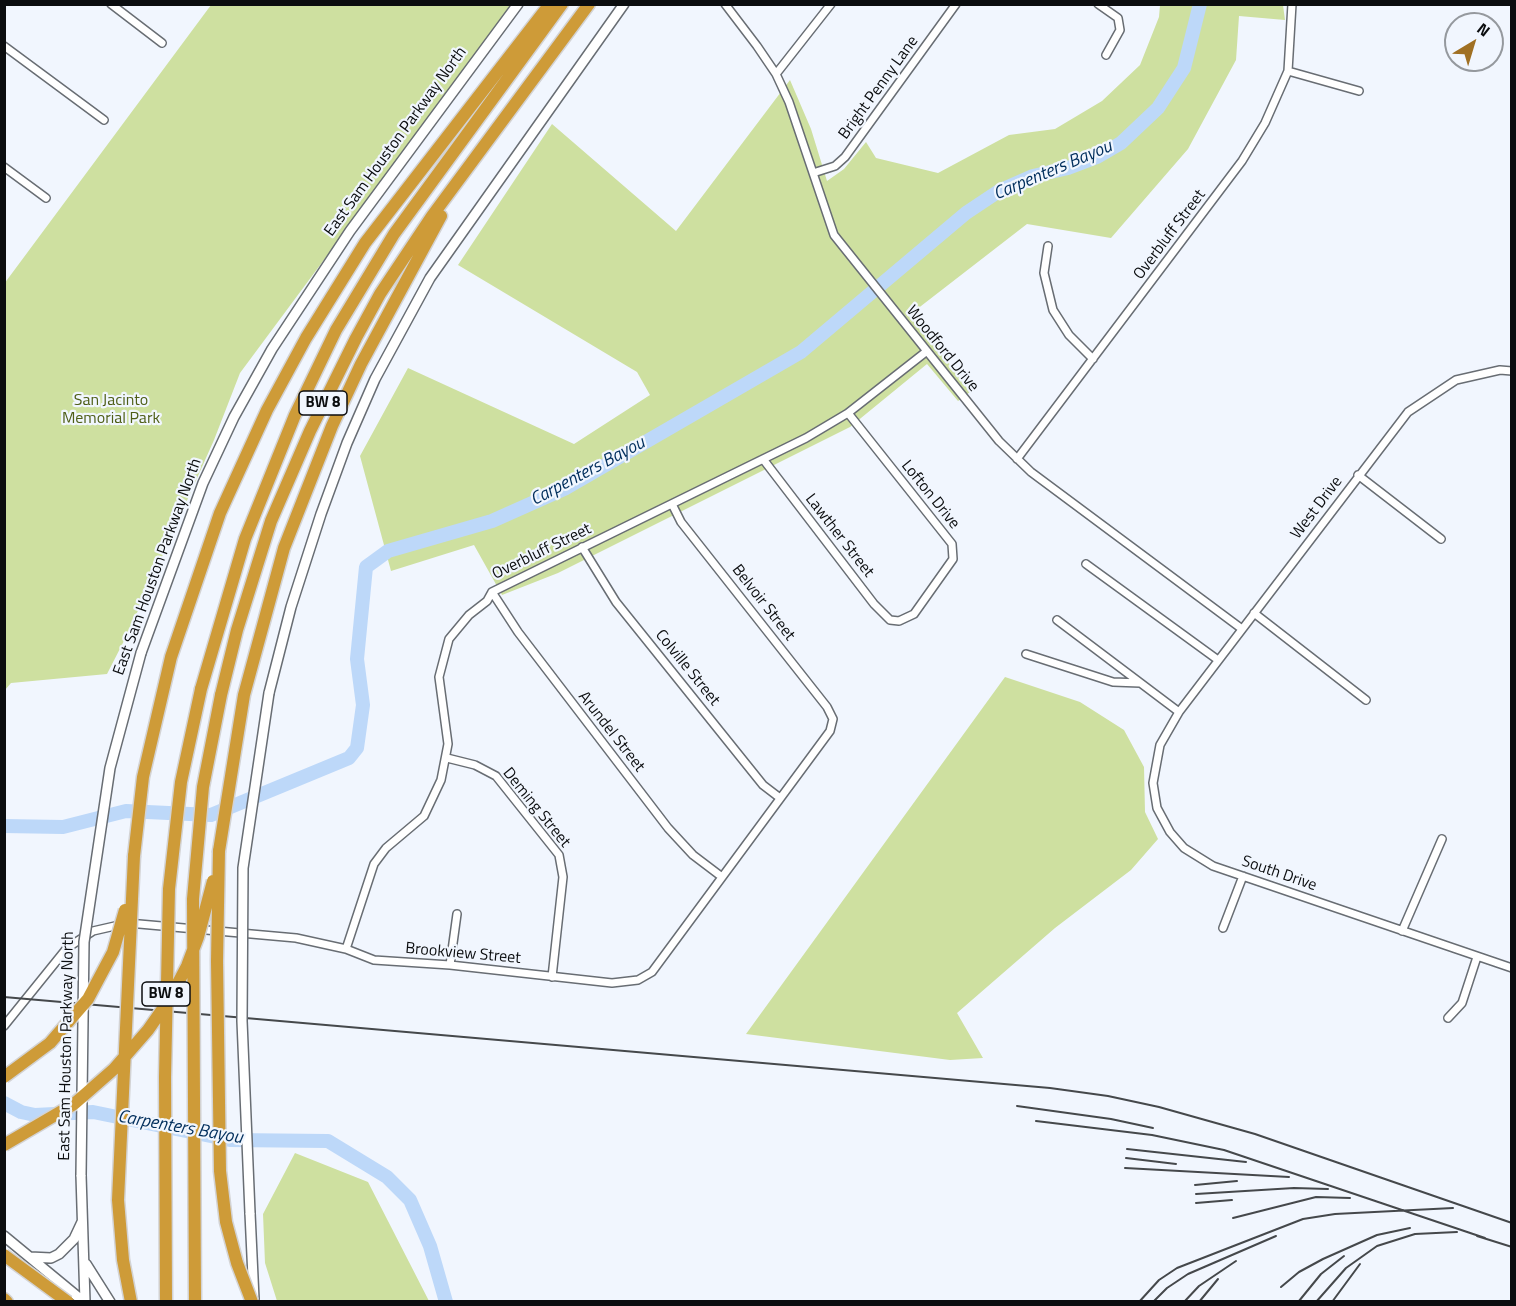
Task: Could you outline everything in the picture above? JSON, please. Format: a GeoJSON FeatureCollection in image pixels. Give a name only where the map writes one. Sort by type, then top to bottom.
{"type":"FeatureCollection","features":[{"type":"Feature","properties":{"kind":"highway"},"geometry":{"type":"LineString","coordinates":[[4,1077],[50,1043],[74,1018],[96,987],[121,930],[134,856],[143,777],[164,681],[199,571],[233,484],[291,365],[365,243],[550,4]]}},
{"type":"Feature","properties":{"kind":"highway","name":"BW 8"},"geometry":{"type":"LineString","coordinates":[[166,1302],[165,1047],[169,889],[181,782],[201,689],[245,539],[295,415],[336,330],[394,234],[562,4]]}},
{"type":"Feature","properties":{"kind":"highway","name":"BW 8"},"geometry":{"type":"LineString","coordinates":[[195,1302],[193,899],[203,787],[221,695],[237,630],[271,521],[332,383],[380,294],[487,141],[589,4]]}},
{"type":"Feature","properties":{"kind":"highway"},"geometry":{"type":"LineString","coordinates":[[4,1145],[38,1127],[81,1098],[114,1069],[158,1017],[192,954],[208,903],[219,851],[244,694],[274,578],[294,519],[361,364],[420,252],[487,141]]}},
{"type":"Feature","properties":{"kind":"highway"},"geometry":{"type":"LineString","coordinates":[[219,851],[217,962],[220,1172],[226,1222],[237,1263],[253,1302]]}},
{"type":"Feature","properties":{"kind":"highway"},"geometry":{"type":"LineString","coordinates":[[132,1302],[120,1238],[118,1191],[134,856]]}},
{"type":"Feature","properties":{"kind":"highway"},"geometry":{"type":"LineString","coordinates":[[4,1255],[68,1302]]}},
{"type":"Feature","properties":{"kind":"main road","name":"East Sam Houston Parkway North"},"geometry":{"type":"LineString","coordinates":[[85,1302],[81,1175],[84,942],[110,768],[141,653],[202,483],[234,417],[272,349],[350,231],[518,4]]}},
{"type":"Feature","properties":{"kind":"main road","name":"BW 8"},"geometry":{"type":"LineString","coordinates":[[253,1302],[243,1085],[240,953],[243,879],[251,801],[269,693],[291,607],[347,443],[375,379],[430,278],[624,4]]}},
{"type":"Feature","properties":{"kind":"main road"},"geometry":{"type":"LineString","coordinates":[[30,1257],[51,1258],[59,1254],[74,1239],[83,1220]]}},
{"type":"Feature","properties":{"kind":"main road"},"geometry":{"type":"LineString","coordinates":[[4,1236],[85,1302]]}},
{"type":"Feature","properties":{"kind":"main road"},"geometry":{"type":"LineString","coordinates":[[85,1262],[110,1302]]}},
{"type":"Feature","properties":{"kind":"main road"},"geometry":{"type":"LineString","coordinates":[[51,1274],[62,1302]]}},
{"type":"Feature","properties":{"kind":"street"},"geometry":{"type":"LineString","coordinates":[[111,4],[162,43]]}},
{"type":"Feature","properties":{"kind":"street","name":"Woodford Drive"},"geometry":{"type":"LineString","coordinates":[[725,4],[776,75],[789,102],[834,235],[927,351],[1017,459],[1242,629]]}},
{"type":"Feature","properties":{"kind":"street"},"geometry":{"type":"LineString","coordinates":[[776,75],[831,4]]}},
{"type":"Feature","properties":{"kind":"street","name":"Bright Penny Lane"},"geometry":{"type":"LineString","coordinates":[[813,173],[835,166],[845,157],[956,4]]}},
{"type":"Feature","properties":{"kind":"street"},"geometry":{"type":"LineString","coordinates":[[1098,4],[1118,18],[1120,30],[1106,55]]}},
{"type":"Feature","properties":{"kind":"street","name":"Overbluff Street"},"geometry":{"type":"LineString","coordinates":[[1017,459],[1242,161],[1264,123],[1288,71],[1292,4]]}},
{"type":"Feature","properties":{"kind":"street"},"geometry":{"type":"LineString","coordinates":[[4,46],[104,120]]}},
{"type":"Feature","properties":{"kind":"street"},"geometry":{"type":"LineString","coordinates":[[1288,71],[1359,91]]}},
{"type":"Feature","properties":{"kind":"street"},"geometry":{"type":"LineString","coordinates":[[4,167],[46,198]]}},
{"type":"Feature","properties":{"kind":"street"},"geometry":{"type":"LineString","coordinates":[[1048,246],[1044,273],[1053,310],[1069,335],[1093,359]]}},
{"type":"Feature","properties":{"kind":"street","name":"Overbluff Street"},"geometry":{"type":"LineString","coordinates":[[346,949],[374,864],[386,848],[424,816],[438,789],[447,758],[448,744],[439,696],[440,668],[449,639],[469,615],[487,601],[492,592],[763,459],[848,413],[927,351]]}},
{"type":"Feature","properties":{"kind":"street","name":"West Drive"},"geometry":{"type":"LineString","coordinates":[[1179,712],[1408,412],[1456,380],[1500,370],[1512,370]]}},
{"type":"Feature","properties":{"kind":"street","name":"Lofton Drive"},"geometry":{"type":"LineString","coordinates":[[848,413],[952,544],[954,551],[953,559],[914,614],[899,621]]}},
{"type":"Feature","properties":{"kind":"street","name":"Lawther Street"},"geometry":{"type":"LineString","coordinates":[[763,459],[874,604],[890,621],[899,621]]}},
{"type":"Feature","properties":{"kind":"street"},"geometry":{"type":"LineString","coordinates":[[1358,475],[1441,539]]}},
{"type":"Feature","properties":{"kind":"street","name":"Belvoir Street"},"geometry":{"type":"LineString","coordinates":[[672,504],[681,522],[820,698],[833,719]]}},
{"type":"Feature","properties":{"kind":"street","name":"Colville Street"},"geometry":{"type":"LineString","coordinates":[[582,547],[616,602],[763,785],[780,798]]}},
{"type":"Feature","properties":{"kind":"street"},"geometry":{"type":"LineString","coordinates":[[1086,564],[1218,660]]}},
{"type":"Feature","properties":{"kind":"street","name":"Arundel Street"},"geometry":{"type":"LineString","coordinates":[[492,592],[518,633],[668,828],[693,855],[722,877]]}},
{"type":"Feature","properties":{"kind":"street"},"geometry":{"type":"LineString","coordinates":[[1254,613],[1366,700]]}},
{"type":"Feature","properties":{"kind":"street"},"geometry":{"type":"LineString","coordinates":[[1058,620],[1179,712]]}},
{"type":"Feature","properties":{"kind":"street"},"geometry":{"type":"LineString","coordinates":[[1026,654],[1113,682],[1140,684]]}},
{"type":"Feature","properties":{"kind":"street","name":"South Drive"},"geometry":{"type":"LineString","coordinates":[[1179,712],[1165,733],[1156,756],[1152,783],[1157,808],[1170,832],[1184,848],[1213,866],[1512,968]]}},
{"type":"Feature","properties":{"kind":"street","name":"Brookview Street"},"geometry":{"type":"LineString","coordinates":[[4,1026],[67,948],[84,936],[108,926],[128,923],[296,938],[346,949],[374,960],[450,965],[621,983],[645,976],[652,972],[830,731],[833,719]]}},
{"type":"Feature","properties":{"kind":"street","name":"Deming Street"},"geometry":{"type":"LineString","coordinates":[[447,758],[475,765],[496,776],[559,855],[563,877],[552,977]]}},
{"type":"Feature","properties":{"kind":"street"},"geometry":{"type":"LineString","coordinates":[[1402,931],[1442,839]]}},
{"type":"Feature","properties":{"kind":"street"},"geometry":{"type":"LineString","coordinates":[[1223,928],[1243,876]]}},
{"type":"Feature","properties":{"kind":"street"},"geometry":{"type":"LineString","coordinates":[[450,965],[457,914]]}},
{"type":"Feature","properties":{"kind":"street"},"geometry":{"type":"LineString","coordinates":[[1448,1018],[1462,1003],[1477,957]]}},
{"type":"Feature","properties":{"kind":"green space","name":"San Jacinto Memorial Park"},"geometry":{"type":"Polygon","coordinates":[[[211,5],[513,5],[240,373],[214,440],[128,633],[107,674],[11,683],[5,690],[4,284],[211,5]]]}},
{"type":"Feature","properties":{"kind":"green space"},"geometry":{"type":"Polygon","coordinates":[[[1160,5],[1283,5],[1285,20],[1239,16],[1236,60],[1188,149],[1111,238],[1027,224],[912,313],[970,392],[958,401],[927,364],[850,427],[558,573],[502,595],[474,545],[391,571],[360,456],[408,368],[574,444],[650,395],[637,372],[458,265],[552,124],[676,231],[790,80],[811,129],[827,181],[844,169],[866,142],[876,158],[938,173],[1009,135],[1055,129],[1102,101],[1140,65],[1159,17],[1160,5]]]}},
{"type":"Feature","properties":{"kind":"green space"},"geometry":{"type":"Polygon","coordinates":[[[1005,677],[1080,702],[1124,730],[1144,767],[1145,812],[1158,839],[1131,870],[1055,928],[957,1013],[983,1058],[950,1060],[746,1034],[1005,677]]]}},
{"type":"Feature","properties":{"kind":"green space"},"geometry":{"type":"Polygon","coordinates":[[[295,1153],[368,1182],[429,1301],[277,1301],[265,1263],[263,1214],[295,1153]]]}},
{"type":"Feature","properties":{"kind":"waterway","name":"Carpenters Bayou"},"geometry":{"type":"LineString","coordinates":[[4,826],[63,827],[126,811],[211,815],[349,758],[357,748],[363,705],[357,659],[366,567],[388,551],[492,521],[566,488],[801,352],[966,213],[999,191],[1033,176],[1068,168],[1097,157],[1121,143],[1158,108],[1184,68],[1200,4]]}},
{"type":"Feature","properties":{"kind":"waterway","name":"Carpenters Bayou"},"geometry":{"type":"LineString","coordinates":[[4,1103],[21,1112],[35,1115],[93,1112],[230,1140],[328,1141],[387,1177],[410,1200],[430,1246],[446,1302]]}},
{"type":"Feature","properties":{"kind":"railway"},"geometry":{"type":"LineString","coordinates":[[4,997],[1050,1088],[1108,1096],[1159,1107],[1255,1134],[1512,1223]]}},
{"type":"Feature","properties":{"kind":"railway"},"geometry":{"type":"LineString","coordinates":[[1017,1106],[1111,1119],[1153,1128]]}},
{"type":"Feature","properties":{"kind":"railway"},"geometry":{"type":"LineString","coordinates":[[1036,1121],[1152,1135],[1224,1150],[1485,1238]]}},
{"type":"Feature","properties":{"kind":"railway"},"geometry":{"type":"LineString","coordinates":[[1127,1149],[1246,1162]]}},
{"type":"Feature","properties":{"kind":"railway"},"geometry":{"type":"LineString","coordinates":[[1126,1158],[1176,1164]]}},
{"type":"Feature","properties":{"kind":"railway"},"geometry":{"type":"LineString","coordinates":[[1125,1168],[1289,1177]]}},
{"type":"Feature","properties":{"kind":"railway"},"geometry":{"type":"LineString","coordinates":[[1195,1185],[1237,1181]]}},
{"type":"Feature","properties":{"kind":"railway"},"geometry":{"type":"LineString","coordinates":[[1196,1194],[1294,1188],[1328,1189]]}},
{"type":"Feature","properties":{"kind":"railway"},"geometry":{"type":"LineString","coordinates":[[1233,1218],[1316,1197],[1350,1198]]}},
{"type":"Feature","properties":{"kind":"railway"},"geometry":{"type":"LineString","coordinates":[[1196,1203],[1232,1200]]}},
{"type":"Feature","properties":{"kind":"railway"},"geometry":{"type":"LineString","coordinates":[[1139,1302],[1159,1280],[1177,1268],[1303,1219],[1335,1214],[1453,1208]]}},
{"type":"Feature","properties":{"kind":"railway"},"geometry":{"type":"LineString","coordinates":[[1281,1287],[1299,1272],[1323,1259],[1377,1235],[1410,1228]]}},
{"type":"Feature","properties":{"kind":"railway"},"geometry":{"type":"LineString","coordinates":[[1316,1302],[1346,1268],[1377,1246],[1415,1234],[1457,1232]]}},
{"type":"Feature","properties":{"kind":"railway"},"geometry":{"type":"LineString","coordinates":[[1153,1302],[1167,1288],[1188,1274],[1276,1236]]}},
{"type":"Feature","properties":{"kind":"railway"},"geometry":{"type":"LineString","coordinates":[[1477,1236],[1512,1247]]}},
{"type":"Feature","properties":{"kind":"railway"},"geometry":{"type":"LineString","coordinates":[[1299,1301],[1321,1274],[1344,1256]]}},
{"type":"Feature","properties":{"kind":"railway"},"geometry":{"type":"LineString","coordinates":[[1184,1302],[1199,1286],[1236,1261]]}},
{"type":"Feature","properties":{"kind":"railway"},"geometry":{"type":"LineString","coordinates":[[1332,1302],[1360,1264]]}},
{"type":"Feature","properties":{"kind":"railway"},"geometry":{"type":"LineString","coordinates":[[1199,1302],[1218,1279]]}}]}
